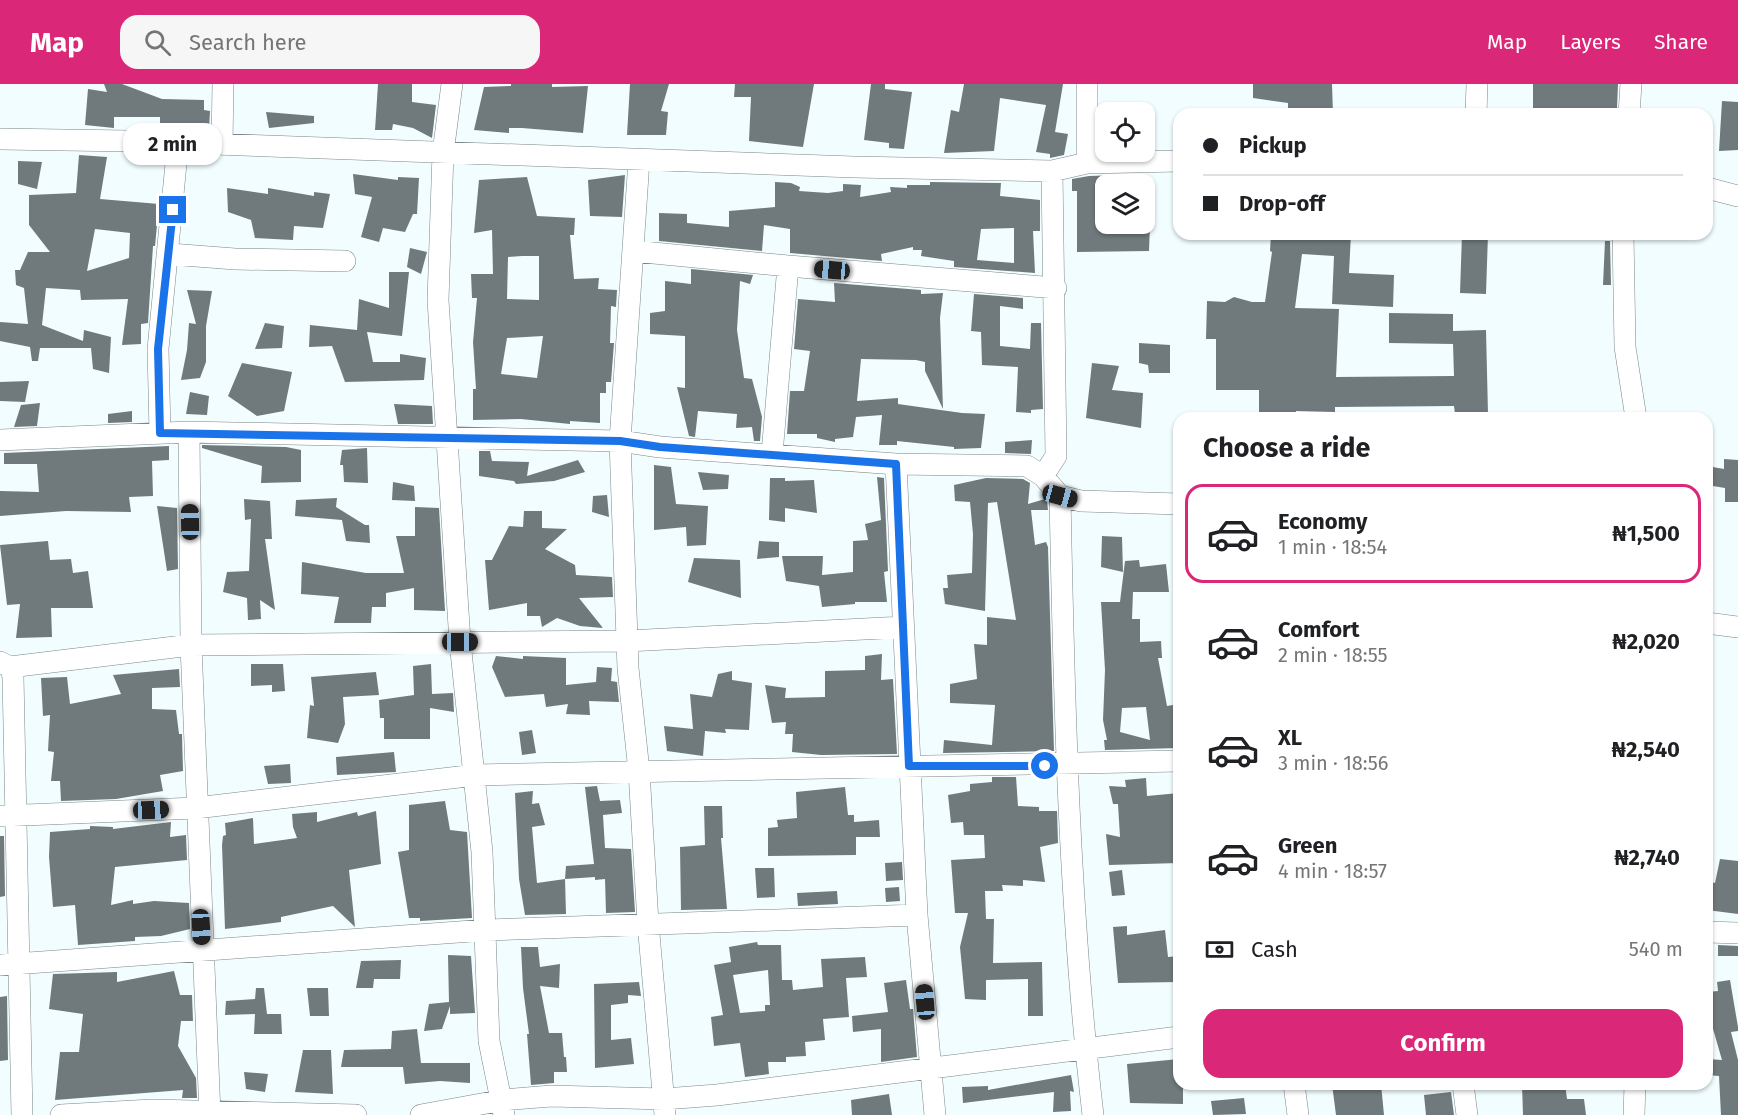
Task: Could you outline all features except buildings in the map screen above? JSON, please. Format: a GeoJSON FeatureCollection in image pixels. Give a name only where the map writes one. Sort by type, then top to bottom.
{"type":"FeatureCollection","features":[{"type":"Feature","properties":{"kind":"street"},"geometry":{"type":"LineString","coordinates":[[222,144],[223,84]]}},
{"type":"Feature","properties":{"kind":"street"},"geometry":{"type":"LineString","coordinates":[[452,84],[443,153],[438,300],[445,437],[460,642],[476,775],[486,930],[489,1041],[504,1108]]}},
{"type":"Feature","properties":{"kind":"street"},"geometry":{"type":"LineString","coordinates":[[1087,163],[1088,84]]}},
{"type":"Feature","properties":{"kind":"street"},"geometry":{"type":"LineString","coordinates":[[1476,108],[1477,84]]}},
{"type":"Feature","properties":{"kind":"street"},"geometry":{"type":"LineString","coordinates":[[1629,108],[1631,84]]}},
{"type":"Feature","properties":{"kind":"street"},"geometry":{"type":"LineString","coordinates":[[0,140],[178,142],[443,153],[1052,171],[1087,163],[1173,161]]}},
{"type":"Feature","properties":{"kind":"street"},"geometry":{"type":"LineString","coordinates":[[160,433],[158,349],[170,254],[178,142]]}},
{"type":"Feature","properties":{"kind":"street"},"geometry":{"type":"LineString","coordinates":[[639,159],[620,441],[627,641],[639,771],[648,924],[665,1107]]}},
{"type":"Feature","properties":{"kind":"street"},"geometry":{"type":"LineString","coordinates":[[1043,476],[1056,456],[1056,288],[1052,171]]}},
{"type":"Feature","properties":{"kind":"street"},"geometry":{"type":"LineString","coordinates":[[1713,190],[1738,196]]}},
{"type":"Feature","properties":{"kind":"street"},"geometry":{"type":"LineString","coordinates":[[1623,240],[1625,347],[1635,412]]}},
{"type":"Feature","properties":{"kind":"street"},"geometry":{"type":"LineString","coordinates":[[633,250],[788,266],[1056,288]]}},
{"type":"Feature","properties":{"kind":"street"},"geometry":{"type":"LineString","coordinates":[[170,254],[235,259],[345,261]]}},
{"type":"Feature","properties":{"kind":"street"},"geometry":{"type":"LineString","coordinates":[[772,454],[788,266]]}},
{"type":"Feature","properties":{"kind":"street"},"geometry":{"type":"LineString","coordinates":[[189,432],[191,645],[196,808],[210,1113]]}},
{"type":"Feature","properties":{"kind":"street"},"geometry":{"type":"LineString","coordinates":[[0,440],[189,432],[620,441],[660,447],[896,464],[1027,466],[1043,476],[1060,496],[1081,501],[1173,504]]}},
{"type":"Feature","properties":{"kind":"street"},"geometry":{"type":"LineString","coordinates":[[896,464],[917,915],[935,1115]]}},
{"type":"Feature","properties":{"kind":"street"},"geometry":{"type":"LineString","coordinates":[[1060,496],[1067,765],[1085,1048],[1093,1115]]}},
{"type":"Feature","properties":{"kind":"street"},"geometry":{"type":"LineString","coordinates":[[1713,624],[1738,627]]}},
{"type":"Feature","properties":{"kind":"street"},"geometry":{"type":"LineString","coordinates":[[22,1115],[10,965],[9,815],[13,676],[5,665],[191,645],[627,641],[903,627]]}},
{"type":"Feature","properties":{"kind":"street"},"geometry":{"type":"LineString","coordinates":[[9,815],[196,808],[476,775],[1173,761]]}},
{"type":"Feature","properties":{"kind":"street"},"geometry":{"type":"LineString","coordinates":[[10,965],[486,930],[917,915]]}},
{"type":"Feature","properties":{"kind":"street"},"geometry":{"type":"LineString","coordinates":[[1713,932],[1738,933]]}},
{"type":"Feature","properties":{"kind":"street"},"geometry":{"type":"LineString","coordinates":[[421,1115],[504,1108],[550,1096],[665,1107],[717,1095],[1173,1038]]}},
{"type":"Feature","properties":{"kind":"street"},"geometry":{"type":"LineString","coordinates":[[1295,1090],[1298,1115]]}},
{"type":"Feature","properties":{"kind":"street"},"geometry":{"type":"LineString","coordinates":[[1464,1090],[1467,1115]]}},
{"type":"Feature","properties":{"kind":"street"},"geometry":{"type":"LineString","coordinates":[[1634,1115],[1635,1090]]}},
{"type":"Feature","properties":{"kind":"street"},"geometry":{"type":"LineString","coordinates":[[61,1115],[152,1110],[356,1115]]}},
{"type":"Feature","properties":{"kind":"route"},"geometry":{"type":"LineString","coordinates":[[173,210],[158,349],[160,433],[620,441],[660,447],[896,464],[909,766],[1045,766]]}}]}
